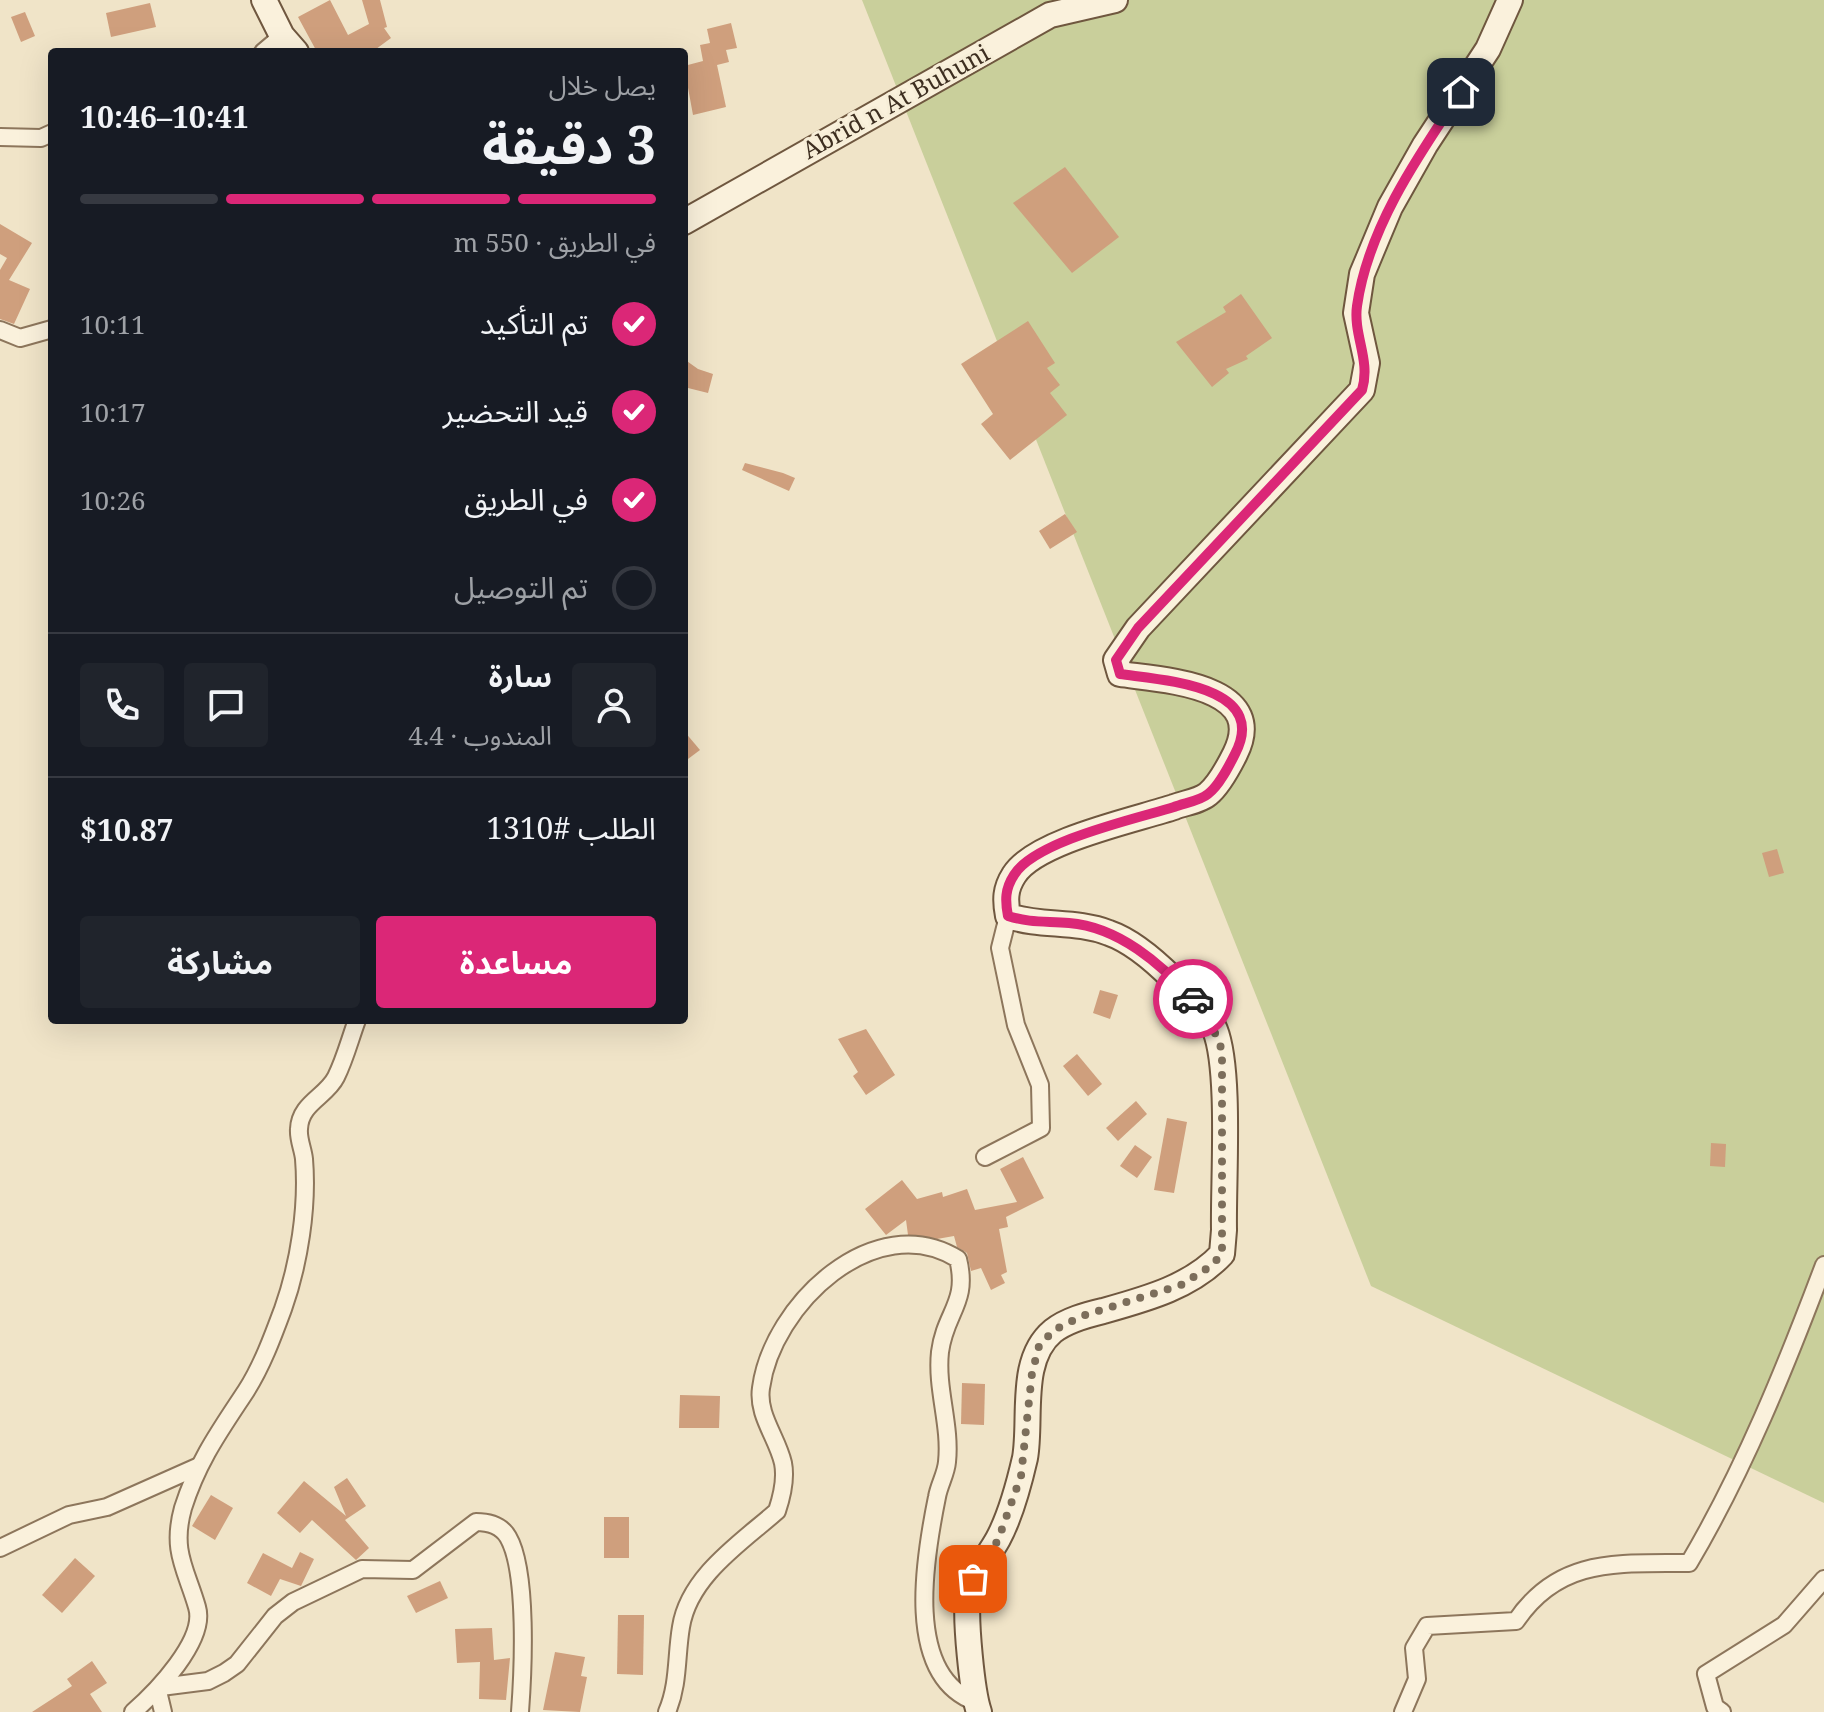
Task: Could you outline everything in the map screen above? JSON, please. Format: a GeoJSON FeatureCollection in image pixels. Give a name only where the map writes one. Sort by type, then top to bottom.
{"type":"FeatureCollection","features":[{"type":"Feature","properties":{"kind":"street"},"geometry":{"type":"LineString","coordinates":[[264,0],[289,44]]}},
{"type":"Feature","properties":{"kind":"street","name":"Abrid n At Buhuni"},"geometry":{"type":"LineString","coordinates":[[688,220],[1050,15],[1115,0]]}},
{"type":"Feature","properties":{"kind":"street"},"geometry":{"type":"LineString","coordinates":[[985,1157],[1041,1128],[1043,1112],[1040,1085],[1016,1025],[1000,948],[1008,916],[1005,895],[1014,873],[1030,859],[1058,846],[1208,794],[1229,766],[1243,728],[1238,713],[1229,704],[1199,686],[1120,674],[1116,660],[1138,628],[1362,390],[1367,363],[1356,313],[1362,274],[1390,207],[1425,145],[1488,49],[1510,0]]}},
{"type":"Feature","properties":{"kind":"street"},"geometry":{"type":"LineString","coordinates":[[0,137],[41,138],[48,135]]}},
{"type":"Feature","properties":{"kind":"street"},"geometry":{"type":"LineString","coordinates":[[0,330],[20,338],[48,330]]}},
{"type":"Feature","properties":{"kind":"street"},"geometry":{"type":"LineString","coordinates":[[978,1707],[968,1598],[982,1561],[998,1540],[1021,1476],[1032,1373],[1039,1346],[1054,1330],[1082,1316],[1158,1294],[1195,1277],[1222,1254],[1224,1230],[1222,1050],[1208,1016],[1159,965],[1114,934],[1067,922],[1043,924],[1008,916]]}},
{"type":"Feature","properties":{"kind":"street"},"geometry":{"type":"LineString","coordinates":[[133,1712],[159,1689],[176,1667],[197,1624],[198,1609],[181,1570],[177,1546],[182,1513],[197,1467],[247,1390],[284,1305],[303,1209],[304,1158],[298,1131],[303,1112],[335,1080],[356,1024]]}},
{"type":"Feature","properties":{"kind":"street"},"geometry":{"type":"LineString","coordinates":[[667,1712],[679,1669],[681,1625],[692,1598],[725,1556],[777,1511],[783,1464],[764,1418],[760,1391],[779,1335],[809,1295],[839,1268],[872,1250],[908,1245],[940,1247],[958,1259],[963,1278],[961,1300],[947,1320],[940,1351],[939,1379],[948,1463],[937,1493],[924,1593],[927,1635],[934,1663],[949,1688],[978,1707]]}},
{"type":"Feature","properties":{"kind":"street"},"geometry":{"type":"LineString","coordinates":[[1403,1712],[1417,1679],[1414,1648],[1427,1626],[1516,1621],[1532,1597],[1592,1565],[1689,1563],[1710,1528],[1789,1359],[1824,1265]]}},
{"type":"Feature","properties":{"kind":"street"},"geometry":{"type":"LineString","coordinates":[[0,1548],[69,1515],[107,1507],[197,1467]]}},
{"type":"Feature","properties":{"kind":"street"},"geometry":{"type":"LineString","coordinates":[[159,1689],[208,1681],[224,1673],[237,1664],[275,1616],[309,1592],[362,1569],[413,1570],[476,1522],[491,1523],[507,1536],[516,1563],[524,1655],[520,1712]]}},
{"type":"Feature","properties":{"kind":"street"},"geometry":{"type":"LineString","coordinates":[[1722,1712],[1715,1707],[1706,1674],[1784,1625],[1824,1579]]}},
{"type":"Feature","properties":{"kind":"street"},"geometry":{"type":"LineString","coordinates":[[159,1689],[163,1712]]}},
{"type":"Feature","properties":{"kind":"green space"},"geometry":{"type":"Polygon","coordinates":[[[862,0],[1824,0],[1824,1503],[1371,1286],[862,0]]]}},
{"type":"Feature","properties":{"kind":"building"},"geometry":{"type":"Polygon","coordinates":[[[330,0],[348,35],[369,24],[362,0],[380,0],[387,27],[384,28],[391,38],[377,48],[315,48],[298,17],[330,0]]]}},
{"type":"Feature","properties":{"kind":"building"},"geometry":{"type":"Polygon","coordinates":[[[150,3],[156,27],[111,37],[106,13],[150,3]]]}},
{"type":"Feature","properties":{"kind":"building"},"geometry":{"type":"Polygon","coordinates":[[[25,12],[35,36],[21,42],[11,17],[25,12]]]}},
{"type":"Feature","properties":{"kind":"building"},"geometry":{"type":"Polygon","coordinates":[[[731,23],[737,48],[726,50],[729,62],[717,65],[726,107],[693,115],[688,65],[703,61],[700,45],[710,43],[707,29],[731,23]]]}},
{"type":"Feature","properties":{"kind":"building"},"geometry":{"type":"Polygon","coordinates":[[[1065,167],[1119,237],[1072,273],[1013,203],[1065,167]]]}},
{"type":"Feature","properties":{"kind":"building"},"geometry":{"type":"Polygon","coordinates":[[[0,224],[32,243],[9,280],[30,289],[14,324],[0,319],[0,270],[7,258],[0,254],[0,224]]]}},
{"type":"Feature","properties":{"kind":"building"},"geometry":{"type":"Polygon","coordinates":[[[1241,294],[1272,338],[1246,356],[1248,359],[1226,369],[1229,373],[1212,387],[1176,342],[1226,312],[1223,307],[1241,294]]]}},
{"type":"Feature","properties":{"kind":"building"},"geometry":{"type":"Polygon","coordinates":[[[1028,321],[1055,363],[1047,368],[1060,385],[1050,393],[1067,415],[1010,460],[981,424],[993,414],[961,364],[1028,321]]]}},
{"type":"Feature","properties":{"kind":"building"},"geometry":{"type":"Polygon","coordinates":[[[688,362],[713,374],[708,393],[688,388],[688,362]]]}},
{"type":"Feature","properties":{"kind":"building"},"geometry":{"type":"Polygon","coordinates":[[[745,463],[795,478],[789,491],[742,470],[745,463]]]}},
{"type":"Feature","properties":{"kind":"building"},"geometry":{"type":"Polygon","coordinates":[[[1065,514],[1077,532],[1050,549],[1039,531],[1065,514]]]}},
{"type":"Feature","properties":{"kind":"building"},"geometry":{"type":"Polygon","coordinates":[[[688,736],[700,750],[688,759],[688,736]]]}},
{"type":"Feature","properties":{"kind":"building"},"geometry":{"type":"Polygon","coordinates":[[[1777,849],[1784,873],[1769,877],[1762,853],[1777,849]]]}},
{"type":"Feature","properties":{"kind":"building"},"geometry":{"type":"Polygon","coordinates":[[[1100,990],[1118,995],[1110,1019],[1093,1013],[1100,990]]]}},
{"type":"Feature","properties":{"kind":"building"},"geometry":{"type":"Polygon","coordinates":[[[866,1029],[895,1075],[866,1095],[853,1076],[858,1072],[838,1039],[866,1029]]]}},
{"type":"Feature","properties":{"kind":"building"},"geometry":{"type":"Polygon","coordinates":[[[1077,1054],[1102,1084],[1088,1096],[1063,1066],[1077,1054]]]}},
{"type":"Feature","properties":{"kind":"building"},"geometry":{"type":"Polygon","coordinates":[[[1136,1101],[1147,1114],[1118,1141],[1106,1128],[1136,1101]]]}},
{"type":"Feature","properties":{"kind":"building"},"geometry":{"type":"Polygon","coordinates":[[[1167,1118],[1187,1122],[1174,1193],[1154,1190],[1167,1118]]]}},
{"type":"Feature","properties":{"kind":"building"},"geometry":{"type":"Polygon","coordinates":[[[1711,1143],[1726,1144],[1725,1167],[1710,1166],[1711,1143]]]}},
{"type":"Feature","properties":{"kind":"building"},"geometry":{"type":"Polygon","coordinates":[[[1135,1145],[1152,1157],[1137,1178],[1120,1166],[1135,1145]]]}},
{"type":"Feature","properties":{"kind":"building"},"geometry":{"type":"Polygon","coordinates":[[[1023,1157],[1044,1198],[1006,1217],[1008,1227],[999,1229],[1007,1272],[1001,1275],[1005,1283],[991,1290],[981,1268],[971,1271],[967,1253],[957,1247],[954,1236],[937,1239],[908,1235],[906,1220],[886,1235],[865,1209],[902,1180],[917,1199],[942,1192],[943,1197],[967,1189],[975,1210],[1017,1202],[1000,1169],[1023,1157]]]}},
{"type":"Feature","properties":{"kind":"building"},"geometry":{"type":"Polygon","coordinates":[[[962,1383],[985,1384],[984,1425],[961,1424],[962,1383]]]}},
{"type":"Feature","properties":{"kind":"building"},"geometry":{"type":"Polygon","coordinates":[[[680,1395],[720,1396],[719,1428],[679,1428],[680,1395]]]}},
{"type":"Feature","properties":{"kind":"building"},"geometry":{"type":"Polygon","coordinates":[[[347,1478],[366,1506],[345,1520],[369,1548],[356,1560],[312,1520],[300,1533],[277,1513],[304,1481],[346,1516],[334,1487],[347,1478]]]}},
{"type":"Feature","properties":{"kind":"building"},"geometry":{"type":"Polygon","coordinates":[[[211,1495],[233,1508],[215,1540],[192,1526],[211,1495]]]}},
{"type":"Feature","properties":{"kind":"building"},"geometry":{"type":"Polygon","coordinates":[[[604,1517],[629,1517],[629,1558],[604,1558],[604,1517]]]}},
{"type":"Feature","properties":{"kind":"building"},"geometry":{"type":"Polygon","coordinates":[[[300,1552],[314,1559],[301,1586],[280,1579],[271,1596],[247,1583],[263,1553],[292,1568],[300,1552]]]}},
{"type":"Feature","properties":{"kind":"building"},"geometry":{"type":"Polygon","coordinates":[[[75,1558],[95,1576],[62,1613],[42,1595],[75,1558]]]}},
{"type":"Feature","properties":{"kind":"building"},"geometry":{"type":"Polygon","coordinates":[[[440,1581],[448,1598],[416,1613],[407,1596],[440,1581]]]}},
{"type":"Feature","properties":{"kind":"building"},"geometry":{"type":"Polygon","coordinates":[[[618,1615],[644,1615],[643,1675],[617,1674],[618,1615]]]}},
{"type":"Feature","properties":{"kind":"building"},"geometry":{"type":"Polygon","coordinates":[[[492,1628],[494,1660],[510,1658],[506,1700],[479,1699],[480,1662],[457,1663],[455,1629],[492,1628]]]}},
{"type":"Feature","properties":{"kind":"building"},"geometry":{"type":"Polygon","coordinates":[[[555,1652],[585,1657],[581,1676],[587,1677],[580,1712],[543,1710],[555,1652]]]}},
{"type":"Feature","properties":{"kind":"building"},"geometry":{"type":"Polygon","coordinates":[[[92,1661],[107,1683],[90,1694],[102,1712],[32,1712],[72,1686],[67,1679],[92,1661]]]}},
{"type":"Feature","properties":{"kind":"way so far"},"geometry":{"type":"LineString","coordinates":[[973,1579],[998,1540],[1021,1476],[1032,1373],[1039,1346],[1054,1330],[1082,1316],[1181,1285],[1211,1266],[1222,1254],[1222,1050],[1208,1016],[1193,999]]}},
{"type":"Feature","properties":{"kind":"route"},"geometry":{"type":"LineString","coordinates":[[1193,999],[1159,965],[1114,934],[1067,922],[1043,924],[1008,916],[1005,895],[1014,873],[1030,859],[1058,846],[1208,794],[1229,766],[1239,747],[1243,728],[1238,713],[1229,704],[1199,686],[1160,677],[1120,674],[1116,660],[1138,628],[1362,390],[1367,363],[1356,313],[1362,274],[1390,207],[1425,145],[1461,92]]}}]}
